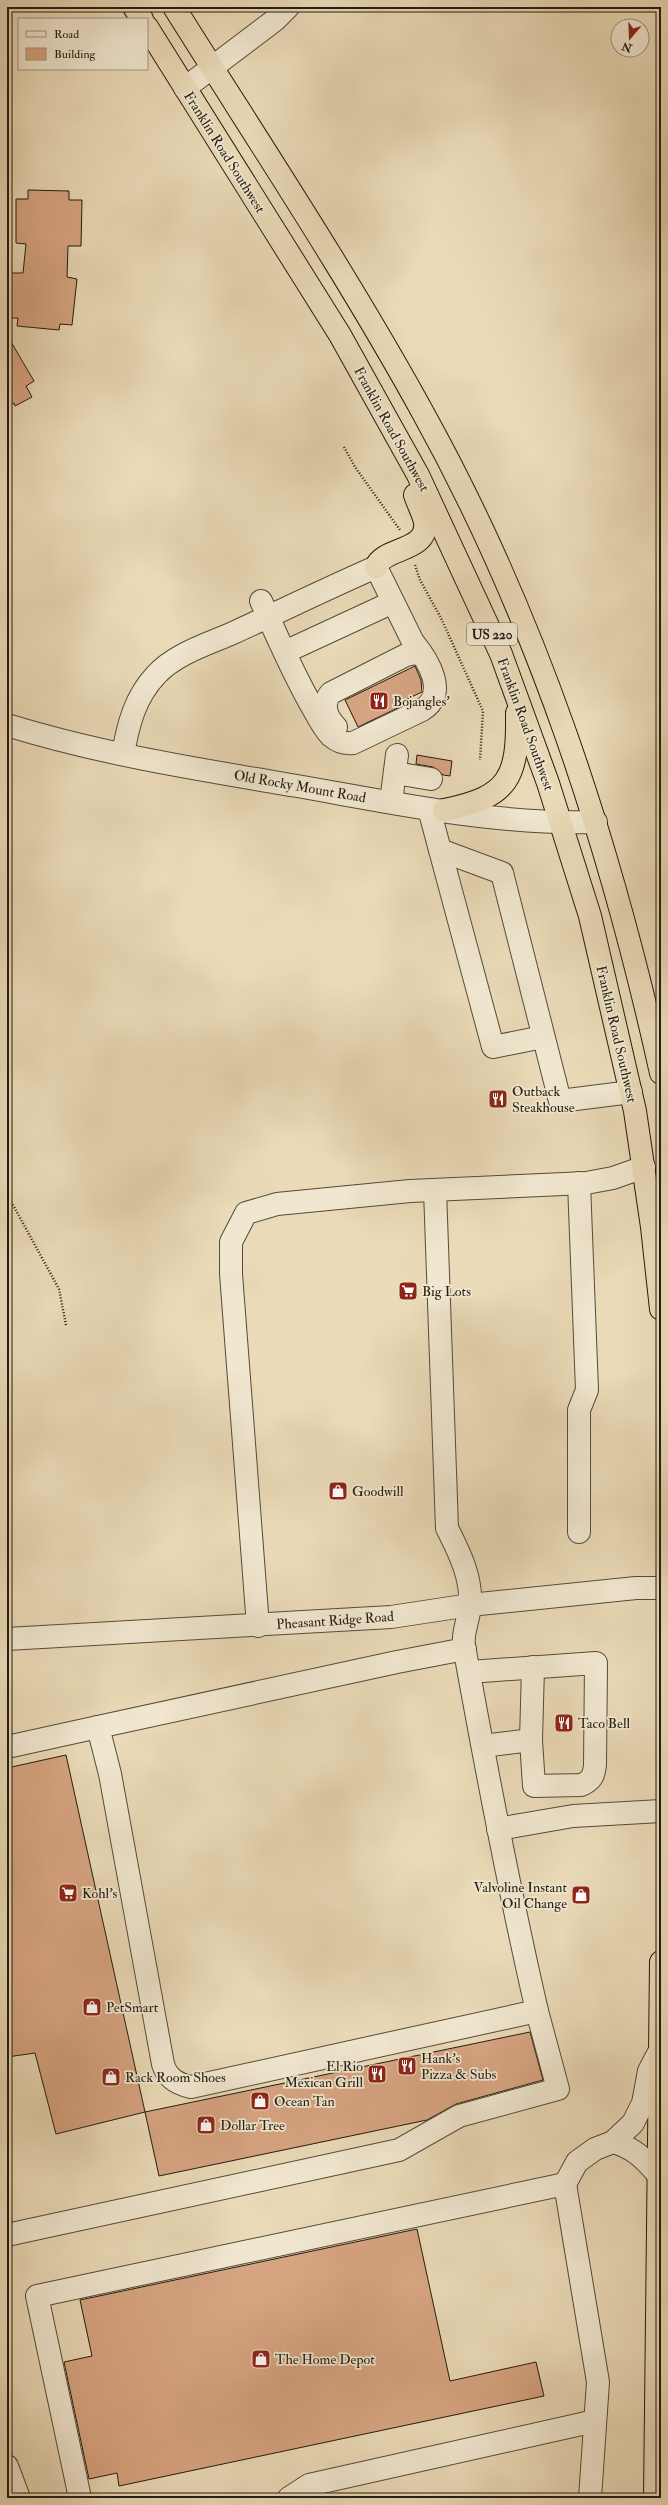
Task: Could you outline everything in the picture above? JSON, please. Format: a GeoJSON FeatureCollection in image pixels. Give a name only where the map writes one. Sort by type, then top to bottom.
{"type":"FeatureCollection","features":[{"type":"Feature","properties":{"kind":"highway"},"geometry":{"type":"LineString","coordinates":[[134,7],[141,18]]}},
{"type":"Feature","properties":{"kind":"highway","name":"US 220"},"geometry":{"type":"LineString","coordinates":[[174,7],[343,275],[423,413],[474,514],[522,618],[568,739],[596,822],[644,998],[661,1073]]}},
{"type":"Feature","properties":{"kind":"highway","name":"Franklin Road Southwest"},"geometry":{"type":"LineString","coordinates":[[148,30],[340,335],[418,475],[501,654],[562,823],[590,916],[631,1092],[644,1167],[661,1309]]}},
{"type":"Feature","properties":{"kind":"highway"},"geometry":{"type":"LineString","coordinates":[[371,563],[381,560],[415,542],[421,535],[425,524],[389,423]]}},
{"type":"Feature","properties":{"kind":"highway"},"geometry":{"type":"LineString","coordinates":[[437,810],[477,802],[493,792],[511,774],[517,744],[516,696]]}},
{"type":"Feature","properties":{"kind":"highway"},"geometry":{"type":"LineString","coordinates":[[655,2498],[661,1962]]}},
{"type":"Feature","properties":{"kind":"street"},"geometry":{"type":"LineString","coordinates":[[185,88],[275,20],[288,7]]}},
{"type":"Feature","properties":{"kind":"street"},"geometry":{"type":"LineString","coordinates":[[123,754],[134,710],[141,695],[156,674],[185,655],[264,609],[371,563],[435,682],[433,698],[426,707],[347,744],[338,741],[330,734],[303,692],[264,609]]}},
{"type":"Feature","properties":{"kind":"street"},"geometry":{"type":"LineString","coordinates":[[285,652],[393,602]]}},
{"type":"Feature","properties":{"kind":"street"},"geometry":{"type":"LineString","coordinates":[[418,649],[416,653],[406,655],[335,691],[326,698],[325,707],[328,714],[338,730],[345,733],[355,733],[431,693],[435,682]]}},
{"type":"Feature","properties":{"kind":"street"},"geometry":{"type":"LineString","coordinates":[[303,692],[418,649]]}},
{"type":"Feature","properties":{"kind":"street","name":"Old Rocky Mount Road"},"geometry":{"type":"LineString","coordinates":[[7,725],[46,737],[123,754],[437,810],[562,823],[596,822]]}},
{"type":"Feature","properties":{"kind":"street"},"geometry":{"type":"LineString","coordinates":[[391,802],[396,764],[431,779]]}},
{"type":"Feature","properties":{"kind":"street"},"geometry":{"type":"LineString","coordinates":[[437,810],[440,850],[493,1047],[543,1037]]}},
{"type":"Feature","properties":{"kind":"street"},"geometry":{"type":"LineString","coordinates":[[440,850],[502,873],[560,1101],[631,1092]]}},
{"type":"Feature","properties":{"kind":"street"},"geometry":{"type":"LineString","coordinates":[[258,1626],[231,1242],[246,1214],[277,1204],[435,1190],[579,1183],[613,1178],[644,1167]]}},
{"type":"Feature","properties":{"kind":"street"},"geometry":{"type":"LineString","coordinates":[[579,1183],[587,1390],[579,1410],[579,1532]]}},
{"type":"Feature","properties":{"kind":"street"},"geometry":{"type":"LineString","coordinates":[[7,2235],[399,2150],[459,2116],[558,2090],[537,2011],[498,1829],[462,1637],[470,1605],[463,1560],[447,1528],[435,1190]]}},
{"type":"Feature","properties":{"kind":"street","name":"Pheasant Ridge Road"},"geometry":{"type":"LineString","coordinates":[[7,1639],[258,1626],[390,1617],[470,1605],[636,1588],[661,1588]]}},
{"type":"Feature","properties":{"kind":"street"},"geometry":{"type":"LineString","coordinates":[[7,1747],[398,1662],[465,1650]]}},
{"type":"Feature","properties":{"kind":"street"},"geometry":{"type":"LineString","coordinates":[[469,1672],[533,1667],[596,1663],[594,1776],[581,1786],[534,1786],[531,1740],[533,1667]]}},
{"type":"Feature","properties":{"kind":"street"},"geometry":{"type":"LineString","coordinates":[[98,1727],[110,1774],[163,2064],[171,2078],[180,2084],[191,2087],[537,2011]]}},
{"type":"Feature","properties":{"kind":"street"},"geometry":{"type":"LineString","coordinates":[[483,1746],[531,1740]]}},
{"type":"Feature","properties":{"kind":"street"},"geometry":{"type":"LineString","coordinates":[[498,1829],[573,1816],[661,1811]]}},
{"type":"Feature","properties":{"kind":"street"},"geometry":{"type":"LineString","coordinates":[[590,2498],[598,2382],[565,2184],[577,2162],[595,2149],[613,2142],[633,2123],[643,2103],[649,2072],[660,2050]]}},
{"type":"Feature","properties":{"kind":"street"},"geometry":{"type":"LineString","coordinates":[[613,2142],[626,2146],[642,2156],[659,2176]]}},
{"type":"Feature","properties":{"kind":"street"},"geometry":{"type":"LineString","coordinates":[[80,2498],[37,2296],[565,2184]]}},
{"type":"Feature","properties":{"kind":"street"},"geometry":{"type":"LineString","coordinates":[[290,2498],[315,2484],[595,2421]]}},
{"type":"Feature","properties":{"kind":"street"},"geometry":{"type":"LineString","coordinates":[[7,2466],[19,2498]]}},
{"type":"Feature","properties":{"kind":"path"},"geometry":{"type":"LineString","coordinates":[[344,447],[352,464],[403,535]]}},
{"type":"Feature","properties":{"kind":"path"},"geometry":{"type":"LineString","coordinates":[[413,558],[420,580],[441,618],[483,711],[480,760]]}},
{"type":"Feature","properties":{"kind":"path"},"geometry":{"type":"LineString","coordinates":[[7,1194],[59,1289],[66,1325]]}},
{"type":"Feature","properties":{"kind":"building"},"geometry":{"type":"Polygon","coordinates":[[[28,190],[69,191],[69,200],[82,200],[81,246],[68,246],[67,277],[77,279],[72,325],[60,324],[59,330],[17,326],[18,318],[7,318],[9,273],[23,273],[26,244],[16,243],[16,199],[28,199],[28,190]]]}},
{"type":"Feature","properties":{"kind":"building"},"geometry":{"type":"Polygon","coordinates":[[[7,335],[34,381],[26,386],[32,397],[15,406],[14,403],[7,407],[7,335]]]}},
{"type":"Feature","properties":{"kind":"building"},"geometry":{"type":"Polygon","coordinates":[[[415,666],[421,680],[422,692],[405,700],[406,704],[358,727],[345,700],[415,666]]]}},
{"type":"Feature","properties":{"kind":"building"},"geometry":{"type":"Polygon","coordinates":[[[417,755],[452,761],[450,776],[443,775],[433,767],[416,764],[417,755]]]}},
{"type":"Feature","properties":{"kind":"building"},"geometry":{"type":"Polygon","coordinates":[[[66,1755],[145,2112],[56,2134],[35,2053],[7,2057],[7,1768],[66,1755]]]}},
{"type":"Feature","properties":{"kind":"building"},"geometry":{"type":"Polygon","coordinates":[[[530,2032],[543,2080],[456,2104],[427,2120],[159,2176],[145,2112],[530,2032]]]}},
{"type":"Feature","properties":{"kind":"building","name":"The Home Depot"},"geometry":{"type":"Polygon","coordinates":[[[417,2229],[450,2381],[536,2362],[544,2396],[119,2486],[117,2473],[89,2479],[64,2362],[92,2356],[80,2300],[417,2229]]]}},
{"type":"Feature","properties":{"kind":"place","name":"Bojangles'"},"geometry":{"type":"Point","coordinates":[379,701]}},
{"type":"Feature","properties":{"kind":"place","name":"Outback Steakhouse"},"geometry":{"type":"Point","coordinates":[498,1099]}},
{"type":"Feature","properties":{"kind":"place","name":"Big Lots"},"geometry":{"type":"Point","coordinates":[408,1291]}},
{"type":"Feature","properties":{"kind":"place","name":"Goodwill"},"geometry":{"type":"Point","coordinates":[338,1491]}},
{"type":"Feature","properties":{"kind":"place","name":"Taco Bell"},"geometry":{"type":"Point","coordinates":[564,1723]}},
{"type":"Feature","properties":{"kind":"place","name":"Kohl's"},"geometry":{"type":"Point","coordinates":[68,1893]}},
{"type":"Feature","properties":{"kind":"place","name":"Valvoline Instant Oil Change"},"geometry":{"type":"Point","coordinates":[581,1895]}},
{"type":"Feature","properties":{"kind":"place","name":"PetSmart"},"geometry":{"type":"Point","coordinates":[92,2007]}},
{"type":"Feature","properties":{"kind":"place","name":"Hank's Pizza & Subs"},"geometry":{"type":"Point","coordinates":[407,2066]}},
{"type":"Feature","properties":{"kind":"place","name":"El Rio Mexican Grill"},"geometry":{"type":"Point","coordinates":[377,2074]}},
{"type":"Feature","properties":{"kind":"place","name":"Rack Room Shoes"},"geometry":{"type":"Point","coordinates":[111,2077]}},
{"type":"Feature","properties":{"kind":"place","name":"Ocean Tan"},"geometry":{"type":"Point","coordinates":[260,2101]}},
{"type":"Feature","properties":{"kind":"place","name":"Dollar Tree"},"geometry":{"type":"Point","coordinates":[206,2125]}},
{"type":"Feature","properties":{"kind":"place","name":"The Home Depot"},"geometry":{"type":"Point","coordinates":[261,2359]}}]}
